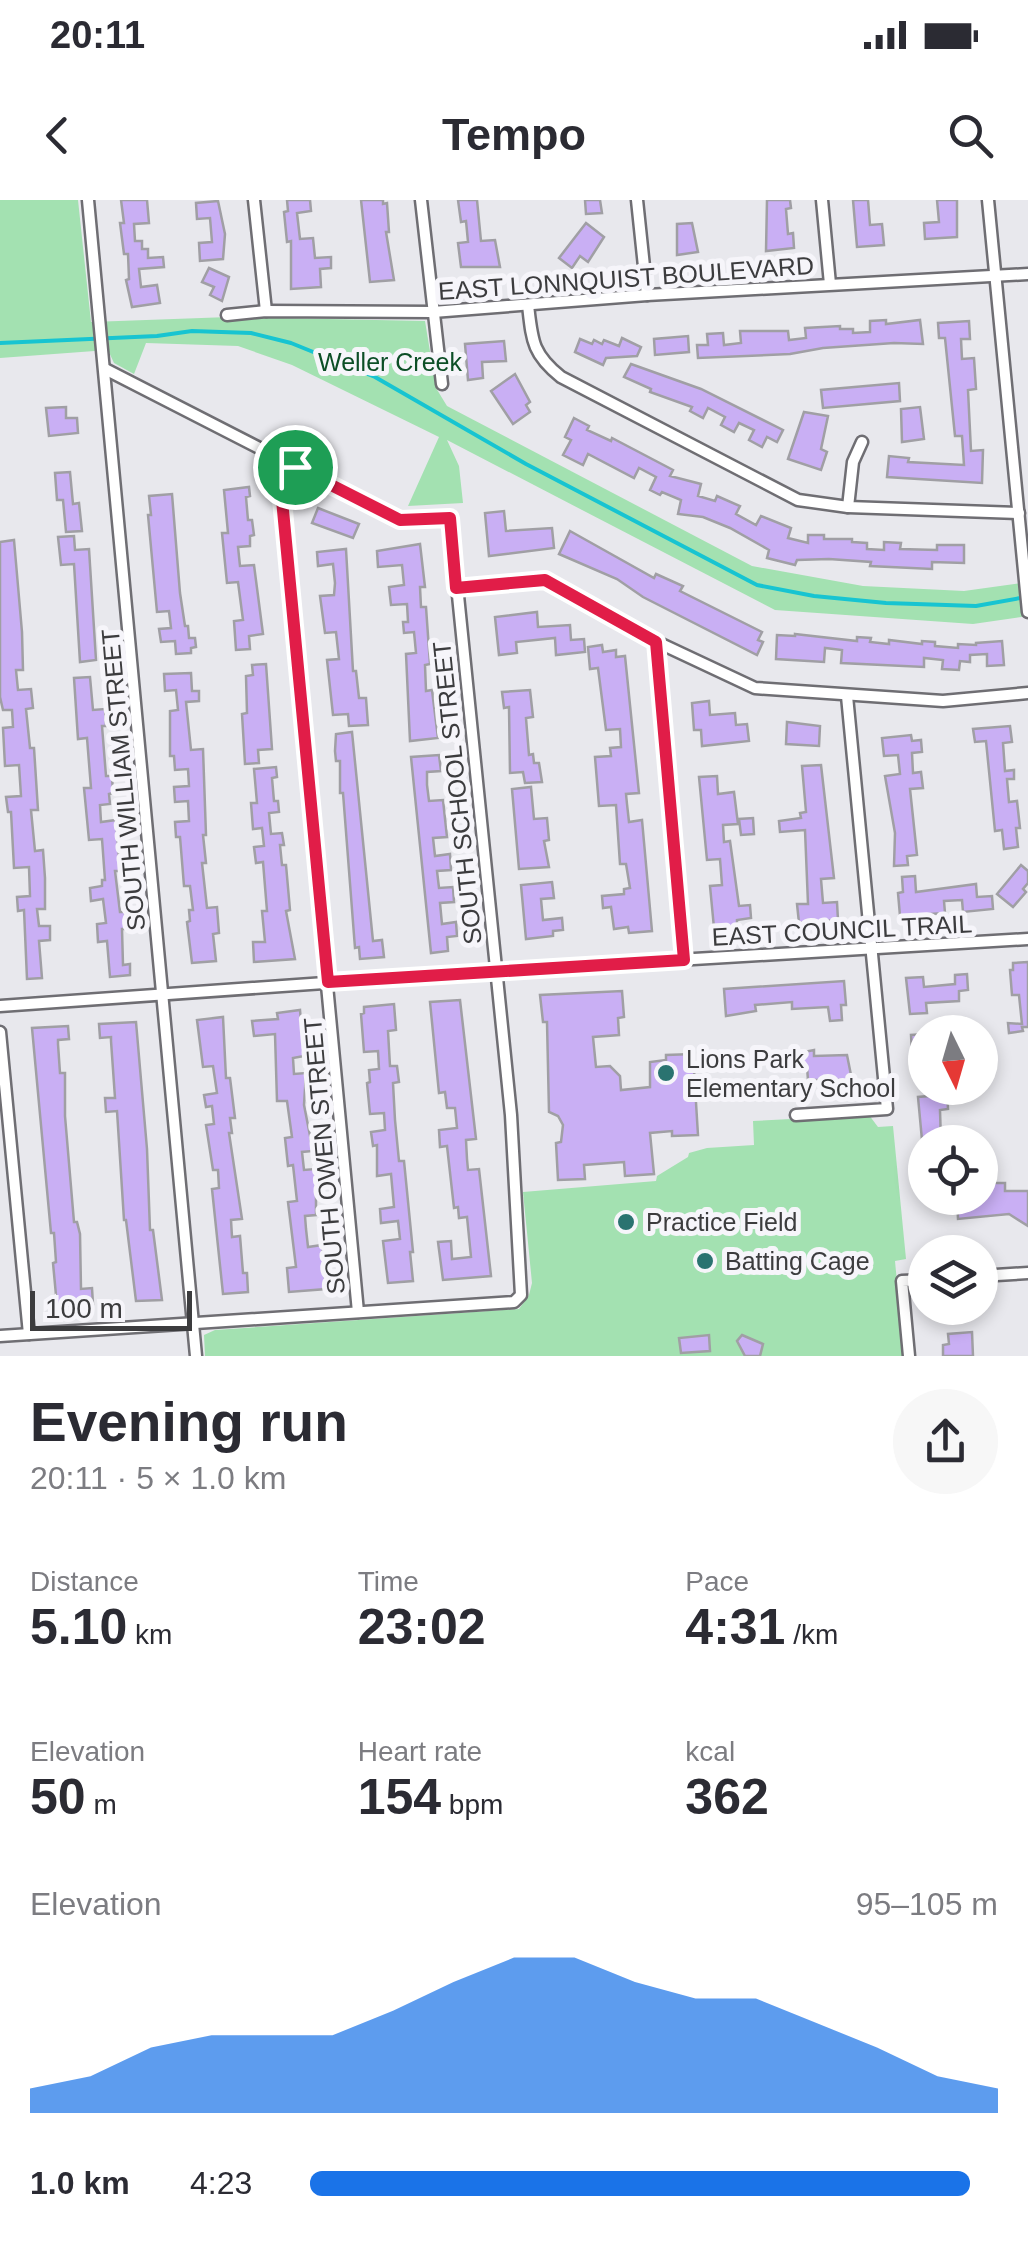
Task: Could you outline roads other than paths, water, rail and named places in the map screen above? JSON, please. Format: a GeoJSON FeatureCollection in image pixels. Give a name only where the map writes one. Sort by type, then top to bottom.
{"type":"FeatureCollection","features":[{"type":"Feature","properties":{"kind":"street","name":"SOUTH WILLIAM STREET"},"geometry":{"type":"LineString","coordinates":[[88,200],[196,1356]]}},
{"type":"Feature","properties":{"kind":"street"},"geometry":{"type":"LineString","coordinates":[[254,200],[266,311]]}},
{"type":"Feature","properties":{"kind":"street"},"geometry":{"type":"LineString","coordinates":[[421,200],[442,384]]}},
{"type":"Feature","properties":{"kind":"street"},"geometry":{"type":"LineString","coordinates":[[638,200],[648,295]]}},
{"type":"Feature","properties":{"kind":"street"},"geometry":{"type":"LineString","coordinates":[[822,200],[830,284]]}},
{"type":"Feature","properties":{"kind":"street"},"geometry":{"type":"LineString","coordinates":[[988,200],[1028,609]]}},
{"type":"Feature","properties":{"kind":"street","name":"EAST LONNQUIST BOULEVARD"},"geometry":{"type":"LineString","coordinates":[[227,315],[266,311],[433,312],[648,295],[1028,274]]}},
{"type":"Feature","properties":{"kind":"street"},"geometry":{"type":"LineString","coordinates":[[528,305],[533,346],[544,363],[561,377],[798,500],[848,507],[1018,513]]}},
{"type":"Feature","properties":{"kind":"street"},"geometry":{"type":"LineString","coordinates":[[106,370],[278,458]]}},
{"type":"Feature","properties":{"kind":"street"},"geometry":{"type":"LineString","coordinates":[[848,507],[853,462],[862,442]]}},
{"type":"Feature","properties":{"kind":"street","name":"SOUTH SCHOOL STREET"},"geometry":{"type":"LineString","coordinates":[[278,458],[400,520],[450,518],[510,1115],[521,1295],[514,1302],[358,1312]]}},
{"type":"Feature","properties":{"kind":"street","name":"SOUTH OWEN STREET"},"geometry":{"type":"LineString","coordinates":[[278,458],[358,1312]]}},
{"type":"Feature","properties":{"kind":"street"},"geometry":{"type":"LineString","coordinates":[[456,588],[545,580],[656,642],[756,688],[943,701],[1028,694]]}},
{"type":"Feature","properties":{"kind":"street"},"geometry":{"type":"LineString","coordinates":[[656,642],[684,960]]}},
{"type":"Feature","properties":{"kind":"street"},"geometry":{"type":"LineString","coordinates":[[796,1115],[887,1109],[847,696]]}},
{"type":"Feature","properties":{"kind":"street","name":"EAST COUNCIL TRAIL"},"geometry":{"type":"LineString","coordinates":[[0,1006],[494,970],[1028,939]]}},
{"type":"Feature","properties":{"kind":"street"},"geometry":{"type":"LineString","coordinates":[[0,1032],[29,1334]]}},
{"type":"Feature","properties":{"kind":"street"},"geometry":{"type":"LineString","coordinates":[[998,1275],[1028,1273]]}},
{"type":"Feature","properties":{"kind":"street"},"geometry":{"type":"LineString","coordinates":[[908,1281],[902,1281],[910,1356]]}},
{"type":"Feature","properties":{"kind":"street"},"geometry":{"type":"LineString","coordinates":[[0,1336],[358,1312]]}},
{"type":"Feature","properties":{"kind":"waterway","name":"Weller Creek"},"geometry":{"type":"LineString","coordinates":[[0,343],[192,331],[251,333],[291,343],[375,377],[526,464],[757,585],[814,596],[886,603],[976,606],[1026,597]]}},
{"type":"Feature","properties":{"kind":"place","name":"Lions Park Elementary School"},"geometry":{"type":"Point","coordinates":[666,1073]}},
{"type":"Feature","properties":{"kind":"place","name":"Practice Field"},"geometry":{"type":"Point","coordinates":[626,1222]}},
{"type":"Feature","properties":{"kind":"place","name":"Batting Cage"},"geometry":{"type":"Point","coordinates":[705,1261]}}]}
